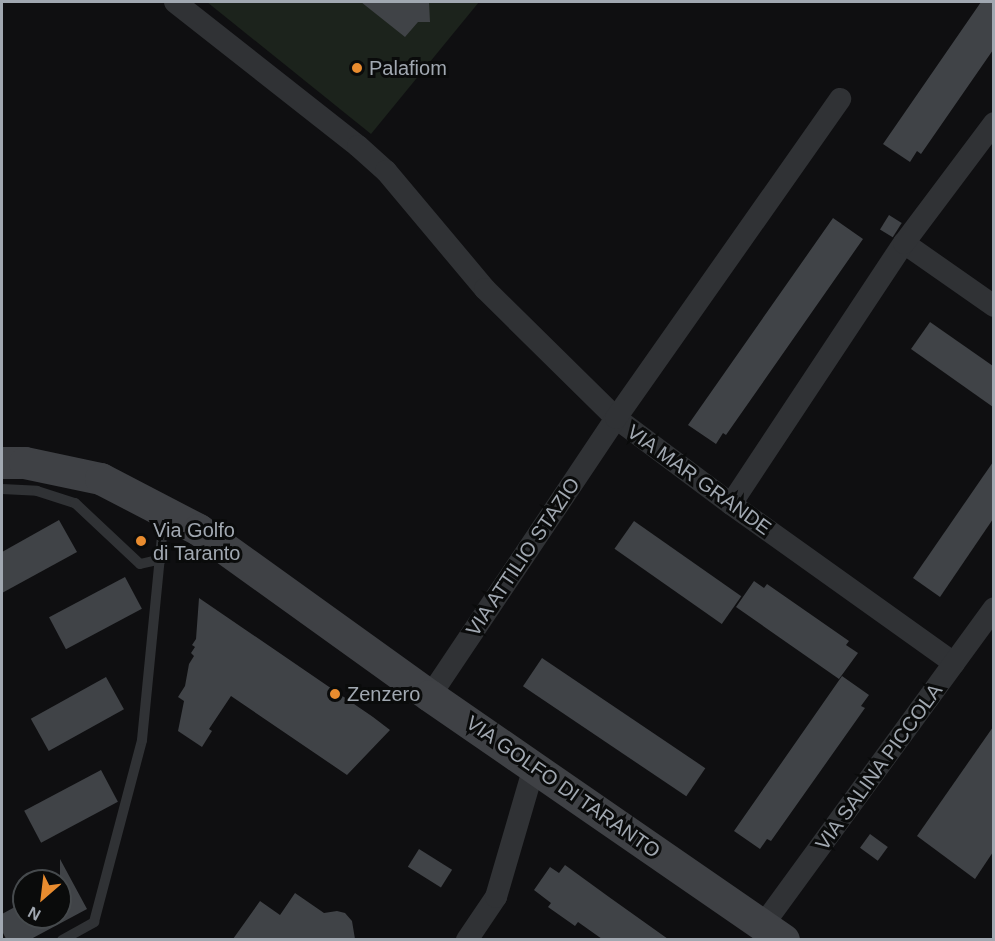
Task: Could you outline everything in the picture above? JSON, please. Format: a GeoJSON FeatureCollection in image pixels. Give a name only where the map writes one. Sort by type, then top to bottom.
{"type":"FeatureCollection","features":[{"type":"Feature","properties":{"kind":"street"},"geometry":{"type":"LineString","coordinates":[[175,2],[358,146],[386,171],[485,289],[616,418]]}},
{"type":"Feature","properties":{"kind":"street","name":"VIA MAR GRANDE"},"geometry":{"type":"LineString","coordinates":[[840,99],[616,418],[730,504],[954,663]]}},
{"type":"Feature","properties":{"kind":"street"},"geometry":{"type":"LineString","coordinates":[[730,504],[904,243],[993,123]]}},
{"type":"Feature","properties":{"kind":"street"},"geometry":{"type":"LineString","coordinates":[[904,243],[993,306]]}},
{"type":"Feature","properties":{"kind":"street","name":"VIA ATTILIO STAZIO"},"geometry":{"type":"LineString","coordinates":[[430,696],[616,418]]}},
{"type":"Feature","properties":{"kind":"street","name":"VIA GOLFO DI TARANTO"},"geometry":{"type":"LineString","coordinates":[[2,463],[25,463],[101,479],[199,530],[430,696],[773,932]]}},
{"type":"Feature","properties":{"kind":"street","name":"VIA SALINA PICCOLA"},"geometry":{"type":"LineString","coordinates":[[773,932],[993,608]]}},
{"type":"Feature","properties":{"kind":"street","name":"VIA GOLFO DI TARANTO"},"geometry":{"type":"LineString","coordinates":[[467,939],[496,897],[534,767]]}},
{"type":"Feature","properties":{"kind":"lane"},"geometry":{"type":"LineString","coordinates":[[2,489],[37,491],[75,503],[140,564],[162,559]]}},
{"type":"Feature","properties":{"kind":"lane"},"geometry":{"type":"LineString","coordinates":[[62,939],[93,922],[142,740],[165,512]]}},
{"type":"Feature","properties":{"kind":"shaded area","name":"Palafiom"},"geometry":{"type":"Polygon","coordinates":[[[207,2],[479,2],[371,134],[207,2]]]}},
{"type":"Feature","properties":{"kind":"building","name":"Palafiom"},"geometry":{"type":"Polygon","coordinates":[[[361,2],[429,2],[430,22],[418,22],[405,37],[361,2]]]}},
{"type":"Feature","properties":{"kind":"building"},"geometry":{"type":"Polygon","coordinates":[[[981,2],[993,2],[993,50],[921,154],[917,151],[910,162],[883,144],[981,2]]]}},
{"type":"Feature","properties":{"kind":"building"},"geometry":{"type":"Polygon","coordinates":[[[889,215],[902,223],[893,237],[880,229],[889,215]]]}},
{"type":"Feature","properties":{"kind":"building"},"geometry":{"type":"Polygon","coordinates":[[[833,218],[863,239],[726,435],[723,433],[716,444],[688,425],[833,218]]]}},
{"type":"Feature","properties":{"kind":"building"},"geometry":{"type":"Polygon","coordinates":[[[930,322],[993,366],[993,407],[911,349],[930,322]]]}},
{"type":"Feature","properties":{"kind":"building"},"geometry":{"type":"Polygon","coordinates":[[[993,462],[993,519],[940,597],[913,578],[993,462]]]}},
{"type":"Feature","properties":{"kind":"building"},"geometry":{"type":"Polygon","coordinates":[[[59,520],[77,552],[2,593],[2,552],[59,520]]]}},
{"type":"Feature","properties":{"kind":"building"},"geometry":{"type":"Polygon","coordinates":[[[634,521],[741,596],[722,624],[614,549],[634,521]]]}},
{"type":"Feature","properties":{"kind":"building"},"geometry":{"type":"Polygon","coordinates":[[[125,577],[142,609],[66,649],[49,617],[125,577]]]}},
{"type":"Feature","properties":{"kind":"building"},"geometry":{"type":"Polygon","coordinates":[[[754,581],[764,588],[767,584],[849,641],[846,645],[858,653],[839,679],[736,607],[754,581]]]}},
{"type":"Feature","properties":{"kind":"building"},"geometry":{"type":"Polygon","coordinates":[[[199,598],[390,730],[347,775],[231,696],[209,729],[212,731],[202,747],[178,731],[184,701],[178,697],[185,686],[189,664],[194,656],[191,653],[195,647],[192,645],[196,639],[199,598]]]}},
{"type":"Feature","properties":{"kind":"building"},"geometry":{"type":"Polygon","coordinates":[[[542,658],[705,768],[686,796],[523,686],[542,658]]]}},
{"type":"Feature","properties":{"kind":"building"},"geometry":{"type":"Polygon","coordinates":[[[842,676],[869,695],[861,706],[865,708],[771,841],[767,839],[760,849],[734,831],[842,676]]]}},
{"type":"Feature","properties":{"kind":"building"},"geometry":{"type":"Polygon","coordinates":[[[106,677],[124,709],[49,751],[31,719],[106,677]]]}},
{"type":"Feature","properties":{"kind":"building"},"geometry":{"type":"Polygon","coordinates":[[[993,727],[993,852],[975,879],[917,836],[993,727]]]}},
{"type":"Feature","properties":{"kind":"building"},"geometry":{"type":"Polygon","coordinates":[[[101,770],[118,802],[41,843],[24,811],[101,770]]]}},
{"type":"Feature","properties":{"kind":"building"},"geometry":{"type":"Polygon","coordinates":[[[870,834],[888,847],[878,861],[860,848],[870,834]]]}},
{"type":"Feature","properties":{"kind":"building"},"geometry":{"type":"Polygon","coordinates":[[[419,849],[452,870],[441,887],[408,867],[419,849]]]}},
{"type":"Feature","properties":{"kind":"building"},"geometry":{"type":"Polygon","coordinates":[[[60,859],[65,869],[60,869],[60,859]]]}},
{"type":"Feature","properties":{"kind":"building"},"geometry":{"type":"Polygon","coordinates":[[[565,865],[668,939],[602,939],[578,922],[575,926],[548,907],[551,903],[534,890],[550,867],[559,873],[565,865]]]}},
{"type":"Feature","properties":{"kind":"building"},"geometry":{"type":"Polygon","coordinates":[[[72,881],[87,909],[72,917],[72,881]]]}},
{"type":"Feature","properties":{"kind":"building"},"geometry":{"type":"Polygon","coordinates":[[[295,893],[324,913],[337,911],[345,913],[352,921],[355,939],[233,939],[260,901],[280,915],[295,893]]]}},
{"type":"Feature","properties":{"kind":"building"},"geometry":{"type":"Polygon","coordinates":[[[12,909],[12,929],[50,929],[31,939],[6,939],[2,931],[2,914],[12,909]]]}},
{"type":"Feature","properties":{"kind":"place","name":"Palafiom"},"geometry":{"type":"Point","coordinates":[357,68]}},
{"type":"Feature","properties":{"kind":"place","name":"Via Golfo di Taranto"},"geometry":{"type":"Point","coordinates":[141,541]}},
{"type":"Feature","properties":{"kind":"place","name":"Zenzero"},"geometry":{"type":"Point","coordinates":[335,694]}}]}
